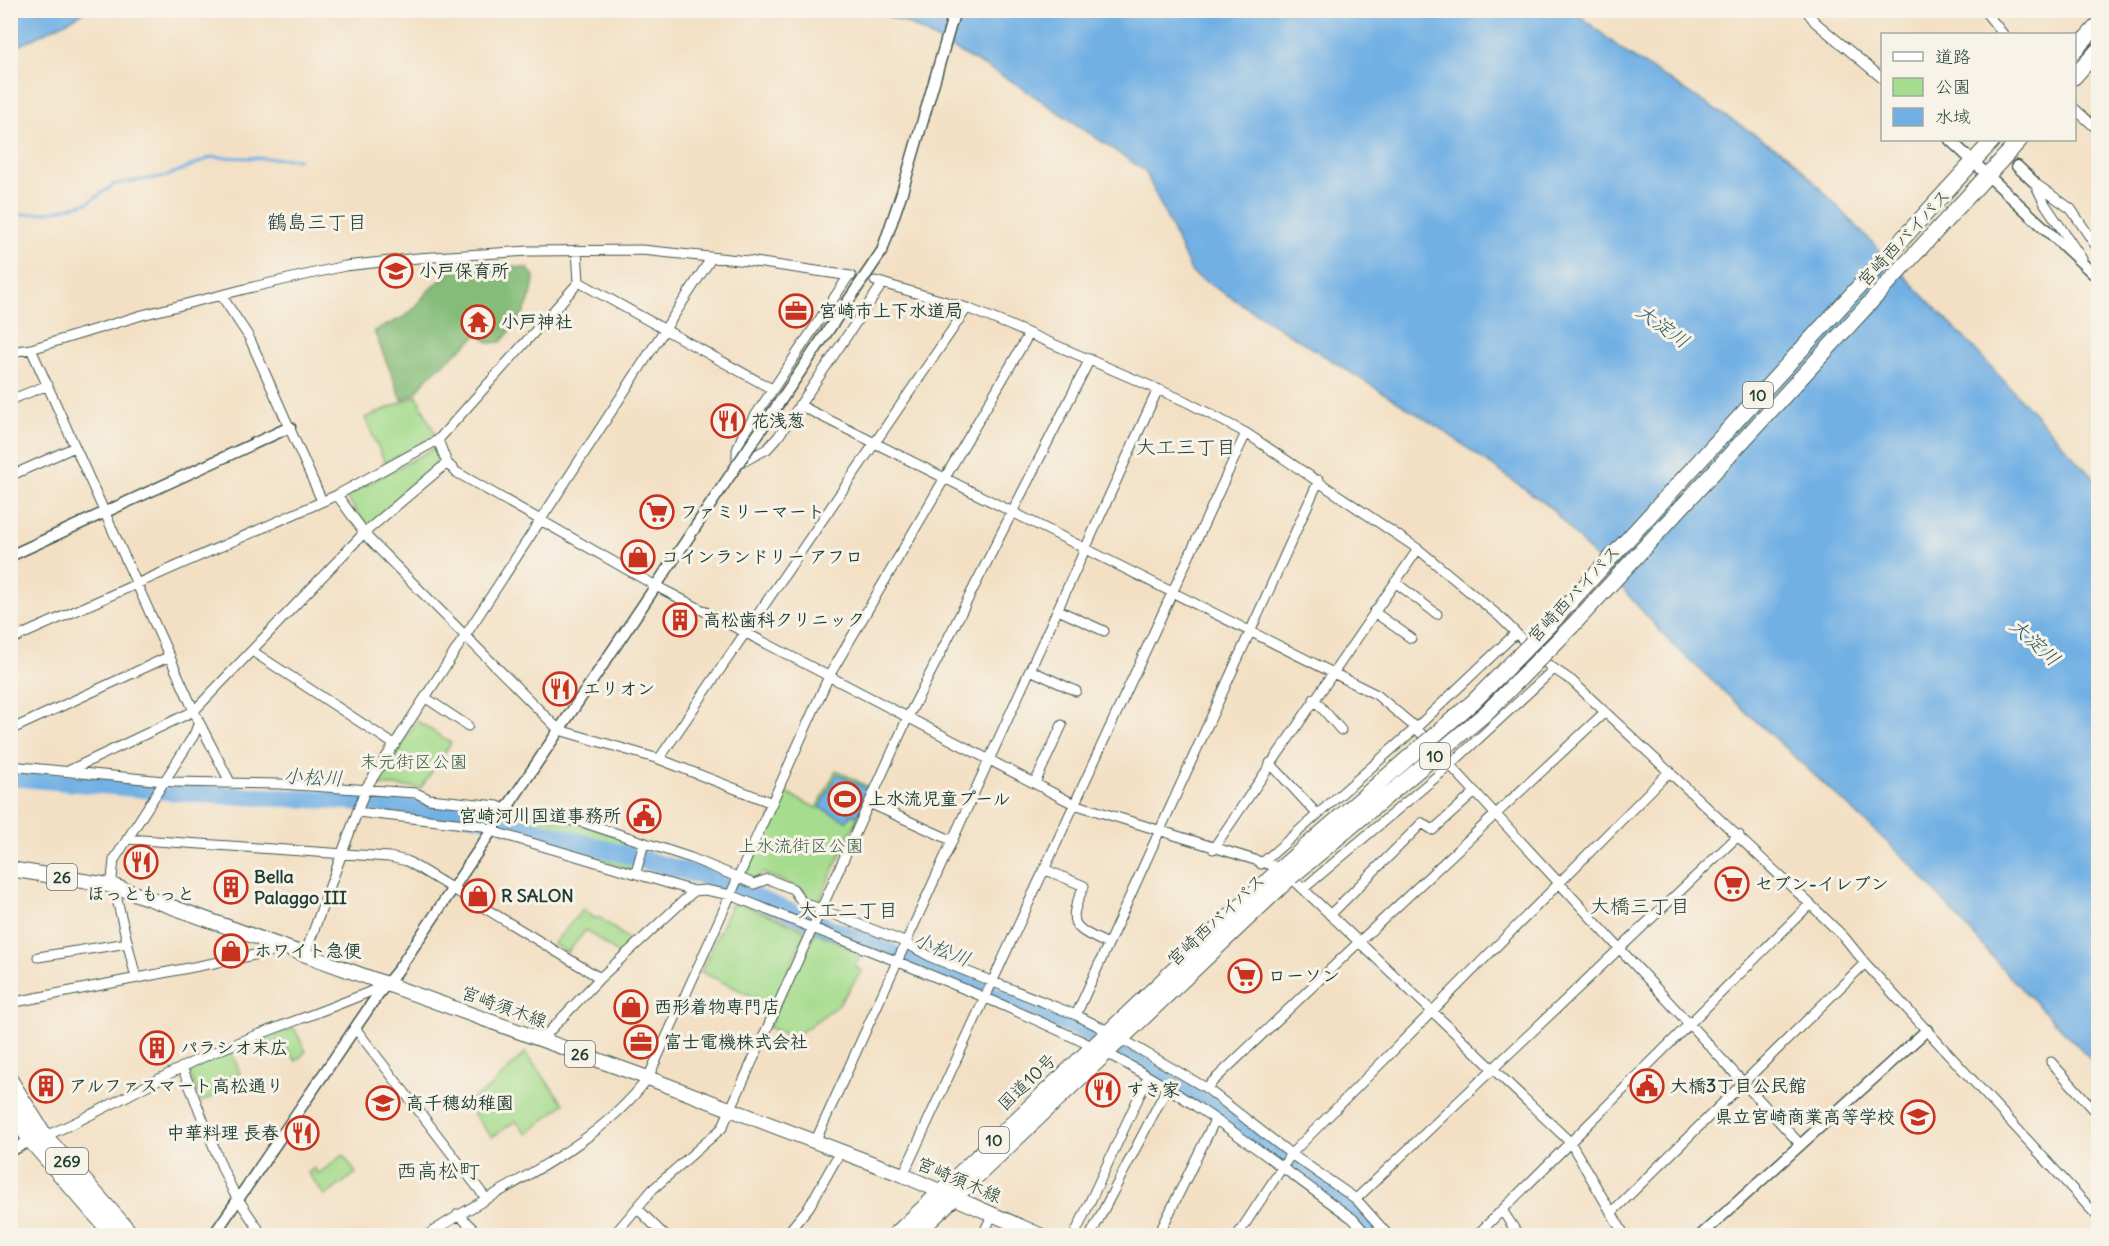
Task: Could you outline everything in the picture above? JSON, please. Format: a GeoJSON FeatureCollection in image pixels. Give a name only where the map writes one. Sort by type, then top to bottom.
{"type":"FeatureCollection","features":[{"type":"Feature","properties":{"kind":"highway"},"geometry":{"type":"LineString","coordinates":[[2076,49],[2098,25]]}},
{"type":"Feature","properties":{"kind":"highway"},"geometry":{"type":"LineString","coordinates":[[2076,76],[2098,50]]}},
{"type":"Feature","properties":{"kind":"highway","name":"宮崎西バイパス"},"geometry":{"type":"LineString","coordinates":[[1106,1042],[1474,701],[1553,621],[1992,141]]}},
{"type":"Feature","properties":{"kind":"highway","name":"宮崎西バイパス"},"geometry":{"type":"LineString","coordinates":[[1286,873],[1485,712],[1565,634],[2019,141]]}},
{"type":"Feature","properties":{"kind":"highway","name":"国道10号"},"geometry":{"type":"LineString","coordinates":[[894,1236],[947,1194],[1106,1042]]}},
{"type":"Feature","properties":{"kind":"highway","name":"269"},"geometry":{"type":"LineString","coordinates":[[10,1080],[37,1138],[106,1232]]}},
{"type":"Feature","properties":{"kind":"highway","name":"269"},"geometry":{"type":"LineString","coordinates":[[10,1107],[37,1138],[133,1236]]}},
{"type":"Feature","properties":{"kind":"highway","name":"国道10号"},"geometry":{"type":"LineString","coordinates":[[914,1236],[947,1194]]}},
{"type":"Feature","properties":{"kind":"main road","name":"宮崎須木線"},"geometry":{"type":"LineString","coordinates":[[10,869],[114,886],[648,1078],[728,1111],[903,1175],[1042,1236]]}},
{"type":"Feature","properties":{"kind":"street"},"geometry":{"type":"LineString","coordinates":[[213,1236],[355,1028],[388,984],[882,251],[902,192],[955,10]]}},
{"type":"Feature","properties":{"kind":"street"},"geometry":{"type":"LineString","coordinates":[[1806,10],[1815,22],[1881,77]]}},
{"type":"Feature","properties":{"kind":"street"},"geometry":{"type":"LineString","coordinates":[[1984,10],[2002,33]]}},
{"type":"Feature","properties":{"kind":"street"},"geometry":{"type":"LineString","coordinates":[[2076,110],[2098,130]]}},
{"type":"Feature","properties":{"kind":"street"},"geometry":{"type":"LineString","coordinates":[[1951,141],[2095,274]]}},
{"type":"Feature","properties":{"kind":"street"},"geometry":{"type":"LineString","coordinates":[[2017,166],[2034,183],[2071,209],[2098,249]]}},
{"type":"Feature","properties":{"kind":"street"},"geometry":{"type":"LineString","coordinates":[[2034,183],[2045,204],[2095,274]]}},
{"type":"Feature","properties":{"kind":"street"},"geometry":{"type":"LineString","coordinates":[[10,352],[31,349],[142,315],[345,266],[418,258],[577,250],[642,250],[784,266],[849,277],[770,388],[743,434],[737,450],[737,465]]}},
{"type":"Feature","properties":{"kind":"street"},"geometry":{"type":"LineString","coordinates":[[10,640],[338,495],[438,440],[579,282],[577,250]]}},
{"type":"Feature","properties":{"kind":"street"},"geometry":{"type":"LineString","coordinates":[[305,954],[366,788],[712,257]]}},
{"type":"Feature","properties":{"kind":"street"},"geometry":{"type":"LineString","coordinates":[[579,282],[770,388]]}},
{"type":"Feature","properties":{"kind":"street"},"geometry":{"type":"LineString","coordinates":[[737,465],[767,449],[799,405],[879,282],[967,308],[1158,389],[1246,433],[1319,480],[1418,549],[1470,591],[1670,771],[1850,943],[1865,963],[2098,1217]]}},
{"type":"Feature","properties":{"kind":"street"},"geometry":{"type":"LineString","coordinates":[[221,295],[249,338],[322,501]]}},
{"type":"Feature","properties":{"kind":"street"},"geometry":{"type":"LineString","coordinates":[[659,759],[967,308]]}},
{"type":"Feature","properties":{"kind":"street"},"geometry":{"type":"LineString","coordinates":[[426,1236],[485,1197],[548,1162],[585,1137],[634,1096],[648,1078],[829,676],[1029,334]]}},
{"type":"Feature","properties":{"kind":"street"},"geometry":{"type":"LineString","coordinates":[[31,349],[199,722],[231,784]]}},
{"type":"Feature","properties":{"kind":"street"},"geometry":{"type":"LineString","coordinates":[[613,1236],[653,1189],[722,1128],[908,717],[1090,359]]}},
{"type":"Feature","properties":{"kind":"street"},"geometry":{"type":"LineString","coordinates":[[10,400],[48,385]]}},
{"type":"Feature","properties":{"kind":"street"},"geometry":{"type":"LineString","coordinates":[[815,1142],[1158,389]]}},
{"type":"Feature","properties":{"kind":"street"},"geometry":{"type":"LineString","coordinates":[[799,405],[1377,695],[1416,728],[1800,1144]]}},
{"type":"Feature","properties":{"kind":"street"},"geometry":{"type":"LineString","coordinates":[[10,556],[290,427]]}},
{"type":"Feature","properties":{"kind":"street"},"geometry":{"type":"LineString","coordinates":[[903,1175],[1246,433]]}},
{"type":"Feature","properties":{"kind":"street"},"geometry":{"type":"LineString","coordinates":[[438,440],[447,463],[456,472],[656,586],[1074,804],[1286,873],[1570,1142],[1625,1236]]}},
{"type":"Feature","properties":{"kind":"street"},"geometry":{"type":"LineString","coordinates":[[10,476],[75,447]]}},
{"type":"Feature","properties":{"kind":"street"},"geometry":{"type":"LineString","coordinates":[[69,770],[194,711],[364,533],[447,463]]}},
{"type":"Feature","properties":{"kind":"street"},"geometry":{"type":"LineString","coordinates":[[1076,1015],[1319,480]]}},
{"type":"Feature","properties":{"kind":"street"},"geometry":{"type":"LineString","coordinates":[[338,495],[364,533],[559,730],[659,759],[772,803]]}},
{"type":"Feature","properties":{"kind":"street"},"geometry":{"type":"LineString","coordinates":[[1213,849],[1418,549]]}},
{"type":"Feature","properties":{"kind":"street"},"geometry":{"type":"LineString","coordinates":[[1395,582],[1437,614]]}},
{"type":"Feature","properties":{"kind":"street"},"geometry":{"type":"LineString","coordinates":[[1058,610],[1104,631]]}},
{"type":"Feature","properties":{"kind":"street"},"geometry":{"type":"LineString","coordinates":[[1374,612],[1411,638]]}},
{"type":"Feature","properties":{"kind":"street"},"geometry":{"type":"LineString","coordinates":[[1261,864],[1416,728],[1516,633]]}},
{"type":"Feature","properties":{"kind":"street"},"geometry":{"type":"LineString","coordinates":[[252,651],[395,745]]}},
{"type":"Feature","properties":{"kind":"street"},"geometry":{"type":"LineString","coordinates":[[10,730],[170,656]]}},
{"type":"Feature","properties":{"kind":"street"},"geometry":{"type":"LineString","coordinates":[[1303,888],[1449,766],[1554,669]]}},
{"type":"Feature","properties":{"kind":"street"},"geometry":{"type":"LineString","coordinates":[[1030,670],[1076,692]]}},
{"type":"Feature","properties":{"kind":"street"},"geometry":{"type":"LineString","coordinates":[[426,698],[468,726]]}},
{"type":"Feature","properties":{"kind":"street"},"geometry":{"type":"LineString","coordinates":[[1314,699],[1341,730]]}},
{"type":"Feature","properties":{"kind":"street"},"geometry":{"type":"LineString","coordinates":[[1206,1089],[1605,712]]}},
{"type":"Feature","properties":{"kind":"street"},"geometry":{"type":"LineString","coordinates":[[136,978],[114,886],[114,860],[194,735],[199,722]]}},
{"type":"Feature","properties":{"kind":"street"},"geometry":{"type":"LineString","coordinates":[[1035,783],[1062,725]]}},
{"type":"Feature","properties":{"kind":"street"},"geometry":{"type":"LineString","coordinates":[[1270,763],[1317,814]]}},
{"type":"Feature","properties":{"kind":"street"},"geometry":{"type":"LineString","coordinates":[[11,766],[69,770],[165,782],[366,788],[416,793],[429,799],[498,806],[506,810],[582,822],[691,858],[754,884],[768,879],[793,889],[802,902],[902,941],[905,945],[1076,1015],[1148,1077],[1195,1104],[1353,1219],[1368,1236]]}},
{"type":"Feature","properties":{"kind":"street"},"geometry":{"type":"LineString","coordinates":[[1237,1236],[1280,1167],[1291,1154],[1670,771]]}},
{"type":"Feature","properties":{"kind":"street"},"geometry":{"type":"LineString","coordinates":[[1330,915],[1422,823],[1433,830],[1474,793]]}},
{"type":"Feature","properties":{"kind":"street"},"geometry":{"type":"LineString","coordinates":[[869,803],[951,840]]}},
{"type":"Feature","properties":{"kind":"street"},"geometry":{"type":"LineString","coordinates":[[357,812],[493,828],[694,891],[705,890],[731,895],[984,998],[1106,1042],[1206,1089],[1291,1154],[1356,1199],[1389,1236]]}},
{"type":"Feature","properties":{"kind":"street"},"geometry":{"type":"LineString","coordinates":[[1356,1199],[1739,835]]}},
{"type":"Feature","properties":{"kind":"street"},"geometry":{"type":"LineString","coordinates":[[127,839],[341,854],[407,861],[600,978]]}},
{"type":"Feature","properties":{"kind":"street"},"geometry":{"type":"LineString","coordinates":[[636,872],[644,843]]}},
{"type":"Feature","properties":{"kind":"street"},"geometry":{"type":"LineString","coordinates":[[1044,868],[1084,886],[1074,909],[1076,925],[1080,931],[1108,944]]}},
{"type":"Feature","properties":{"kind":"street"},"geometry":{"type":"LineString","coordinates":[[541,1040],[600,978],[694,891]]}},
{"type":"Feature","properties":{"kind":"street"},"geometry":{"type":"LineString","coordinates":[[1476,1236],[1810,903]]}},
{"type":"Feature","properties":{"kind":"street"},"geometry":{"type":"LineString","coordinates":[[38,957],[128,943]]}},
{"type":"Feature","properties":{"kind":"street"},"geometry":{"type":"LineString","coordinates":[[10,1003],[286,949]]}},
{"type":"Feature","properties":{"kind":"street"},"geometry":{"type":"LineString","coordinates":[[1611,1213],[1865,963]]}},
{"type":"Feature","properties":{"kind":"street"},"geometry":{"type":"LineString","coordinates":[[10,1151],[83,1120],[182,1067],[219,1050],[330,1010],[388,984]]}},
{"type":"Feature","properties":{"kind":"street"},"geometry":{"type":"LineString","coordinates":[[355,1028],[485,1197]]}},
{"type":"Feature","properties":{"kind":"street"},"geometry":{"type":"LineString","coordinates":[[1708,1233],[1800,1144],[1927,1030]]}},
{"type":"Feature","properties":{"kind":"street"},"geometry":{"type":"LineString","coordinates":[[2051,1062],[2098,1114]]}},
{"type":"Feature","properties":{"kind":"street"},"geometry":{"type":"LineString","coordinates":[[182,1067],[223,1170],[238,1199],[263,1236]]}},
{"type":"Feature","properties":{"kind":"street"},"geometry":{"type":"LineString","coordinates":[[1074,1236],[1148,1077]]}},
{"type":"Feature","properties":{"kind":"street"},"geometry":{"type":"LineString","coordinates":[[1090,1236],[1167,1088]]}},
{"type":"Feature","properties":{"kind":"street"},"geometry":{"type":"LineString","coordinates":[[1158,1236],[1215,1120]]}},
{"type":"Feature","properties":{"kind":"street"},"geometry":{"type":"LineString","coordinates":[[785,1236],[809,1207],[840,1152]]}},
{"type":"Feature","properties":{"kind":"street"},"geometry":{"type":"LineString","coordinates":[[637,1208],[665,1236]]}},
{"type":"Feature","properties":{"kind":"street"},"geometry":{"type":"LineString","coordinates":[[1502,1210],[1519,1236]]}},
{"type":"Feature","properties":{"kind":"street"},"geometry":{"type":"LineString","coordinates":[[458,1214],[480,1236]]}},
{"type":"Feature","properties":{"kind":"street"},"geometry":{"type":"LineString","coordinates":[[982,1236],[993,1214]]}},
{"type":"Feature","properties":{"kind":"green space"},"geometry":{"type":"Polygon","coordinates":[[[456,267],[527,268],[534,276],[528,304],[519,319],[501,342],[489,343],[479,334],[427,378],[415,394],[402,400],[374,331],[402,318],[415,308],[427,292],[456,267]]]}},
{"type":"Feature","properties":{"kind":"green space"},"geometry":{"type":"Polygon","coordinates":[[[417,396],[436,436],[385,463],[365,418],[417,396]]]}},
{"type":"Feature","properties":{"kind":"green space"},"geometry":{"type":"Polygon","coordinates":[[[437,448],[443,462],[370,524],[364,523],[346,496],[437,448]]]}},
{"type":"Feature","properties":{"kind":"green space","name":"末元街区公園"},"geometry":{"type":"Polygon","coordinates":[[[417,721],[451,743],[421,788],[379,785],[378,780],[417,721]]]}},
{"type":"Feature","properties":{"kind":"green space","name":"上水流街区公園"},"geometry":{"type":"Polygon","coordinates":[[[836,770],[871,788],[818,903],[813,903],[803,890],[763,873],[753,881],[745,875],[783,792],[817,808],[836,770]]]}},
{"type":"Feature","properties":{"kind":"green space"},"geometry":{"type":"Polygon","coordinates":[[[517,814],[581,824],[641,844],[633,870],[505,832],[517,814]]]}},
{"type":"Feature","properties":{"kind":"green space"},"geometry":{"type":"Polygon","coordinates":[[[739,903],[804,929],[805,933],[773,1006],[701,972],[731,905],[739,903]]]}},
{"type":"Feature","properties":{"kind":"green space"},"geometry":{"type":"Polygon","coordinates":[[[583,909],[596,919],[599,917],[633,943],[620,955],[586,930],[567,953],[553,944],[583,909]]]}},
{"type":"Feature","properties":{"kind":"green space"},"geometry":{"type":"Polygon","coordinates":[[[815,932],[862,953],[855,967],[862,971],[838,1005],[793,1038],[768,1027],[815,932]]]}},
{"type":"Feature","properties":{"kind":"green space"},"geometry":{"type":"Polygon","coordinates":[[[294,1028],[306,1051],[296,1061],[281,1040],[264,1047],[261,1040],[294,1028]]]}},
{"type":"Feature","properties":{"kind":"green space"},"geometry":{"type":"Polygon","coordinates":[[[231,1051],[240,1073],[215,1083],[219,1094],[201,1102],[188,1069],[231,1051]]]}},
{"type":"Feature","properties":{"kind":"green space"},"geometry":{"type":"Polygon","coordinates":[[[525,1053],[564,1104],[527,1134],[516,1121],[492,1137],[465,1104],[492,1086],[525,1053]]]}},
{"type":"Feature","properties":{"kind":"green space"},"geometry":{"type":"Polygon","coordinates":[[[343,1155],[356,1173],[325,1196],[308,1173],[314,1168],[318,1174],[343,1155]]]}},
{"type":"Feature","properties":{"kind":"water"},"geometry":{"type":"Polygon","coordinates":[[[11,10],[87,10],[87,11],[11,50],[11,10]]]}},
{"type":"Feature","properties":{"kind":"water","name":"大淀川"},"geometry":{"type":"Polygon","coordinates":[[[872,11],[1574,11],[1626,53],[1789,156],[1968,342],[2098,483],[2098,1066],[2010,977],[1913,866],[1669,641],[1550,507],[1441,429],[1192,273],[1145,171],[1015,83],[905,22],[872,11]]]}},
{"type":"Feature","properties":{"kind":"water","name":"上水流児童プール"},"geometry":{"type":"Polygon","coordinates":[[[837,774],[870,790],[857,817],[852,814],[847,821],[820,808],[837,774]]]}},
{"type":"Feature","properties":{"kind":"waterway"},"geometry":{"type":"LineString","coordinates":[[10,218],[18,215],[51,212],[89,202],[115,184],[167,176],[212,157],[299,159]]}},
{"type":"Feature","properties":{"kind":"waterway","name":"小松川"},"geometry":{"type":"LineString","coordinates":[[10,777],[199,794],[352,801],[470,815],[526,827],[702,876],[1081,1030],[1224,1113],[1327,1190],[1357,1215],[1374,1236]]}},
{"type":"Feature","properties":{"kind":"tunnel"},"geometry":{"type":"LineString","coordinates":[[1990,141],[2017,166]]}},
{"type":"Feature","properties":{"kind":"place","name":"小戸保育所"},"geometry":{"type":"Point","coordinates":[396,271]}},
{"type":"Feature","properties":{"kind":"place","name":"宮崎市上下水道局"},"geometry":{"type":"Point","coordinates":[796,311]}},
{"type":"Feature","properties":{"kind":"place","name":"小戸神社"},"geometry":{"type":"Point","coordinates":[478,322]}},
{"type":"Feature","properties":{"kind":"place","name":"花浅葱"},"geometry":{"type":"Point","coordinates":[728,421]}},
{"type":"Feature","properties":{"kind":"place","name":"ファミリーマート"},"geometry":{"type":"Point","coordinates":[657,512]}},
{"type":"Feature","properties":{"kind":"place","name":"コインランドリー アフロ"},"geometry":{"type":"Point","coordinates":[638,557]}},
{"type":"Feature","properties":{"kind":"place","name":"高松歯科クリニック"},"geometry":{"type":"Point","coordinates":[680,620]}},
{"type":"Feature","properties":{"kind":"place","name":"エリオン"},"geometry":{"type":"Point","coordinates":[560,689]}},
{"type":"Feature","properties":{"kind":"place","name":"上水流児童プール"},"geometry":{"type":"Point","coordinates":[845,799]}},
{"type":"Feature","properties":{"kind":"place","name":"宮崎河川国道事務所"},"geometry":{"type":"Point","coordinates":[644,816]}},
{"type":"Feature","properties":{"kind":"place","name":"ほっともっと"},"geometry":{"type":"Point","coordinates":[141,862]}},
{"type":"Feature","properties":{"kind":"place","name":"セブン-イレブン"},"geometry":{"type":"Point","coordinates":[1732,884]}},
{"type":"Feature","properties":{"kind":"place","name":"Bella Palaggo III"},"geometry":{"type":"Point","coordinates":[231,887]}},
{"type":"Feature","properties":{"kind":"place","name":"R SALON"},"geometry":{"type":"Point","coordinates":[478,896]}},
{"type":"Feature","properties":{"kind":"place","name":"ホワイト急便"},"geometry":{"type":"Point","coordinates":[231,951]}},
{"type":"Feature","properties":{"kind":"place","name":"ローソン"},"geometry":{"type":"Point","coordinates":[1245,976]}},
{"type":"Feature","properties":{"kind":"place","name":"西形着物専門店"},"geometry":{"type":"Point","coordinates":[631,1007]}},
{"type":"Feature","properties":{"kind":"place","name":"富士電機株式会社"},"geometry":{"type":"Point","coordinates":[641,1042]}},
{"type":"Feature","properties":{"kind":"place","name":"パラシオ末広"},"geometry":{"type":"Point","coordinates":[157,1048]}},
{"type":"Feature","properties":{"kind":"place","name":"アルファスマート高松通り"},"geometry":{"type":"Point","coordinates":[46,1086]}},
{"type":"Feature","properties":{"kind":"place","name":"大橋3丁目公民館"},"geometry":{"type":"Point","coordinates":[1647,1086]}},
{"type":"Feature","properties":{"kind":"place","name":"すき家"},"geometry":{"type":"Point","coordinates":[1103,1090]}},
{"type":"Feature","properties":{"kind":"place","name":"高千穂幼稚園"},"geometry":{"type":"Point","coordinates":[383,1103]}},
{"type":"Feature","properties":{"kind":"place","name":"県立宮崎商業高等学校"},"geometry":{"type":"Point","coordinates":[1918,1117]}},
{"type":"Feature","properties":{"kind":"place","name":"中華料理 長春"},"geometry":{"type":"Point","coordinates":[302,1133]}},
{"type":"Feature","properties":{"kind":"district","name":"鶴島三丁目"},"geometry":{"type":"Point","coordinates":[317,222]}},
{"type":"Feature","properties":{"kind":"district","name":"大工三丁目"},"geometry":{"type":"Point","coordinates":[1186,447]}},
{"type":"Feature","properties":{"kind":"district","name":"大橋三丁目"},"geometry":{"type":"Point","coordinates":[1640,906]}},
{"type":"Feature","properties":{"kind":"district","name":"大工二丁目"},"geometry":{"type":"Point","coordinates":[848,910]}},
{"type":"Feature","properties":{"kind":"district","name":"西高松町"},"geometry":{"type":"Point","coordinates":[438,1171]}}]}
